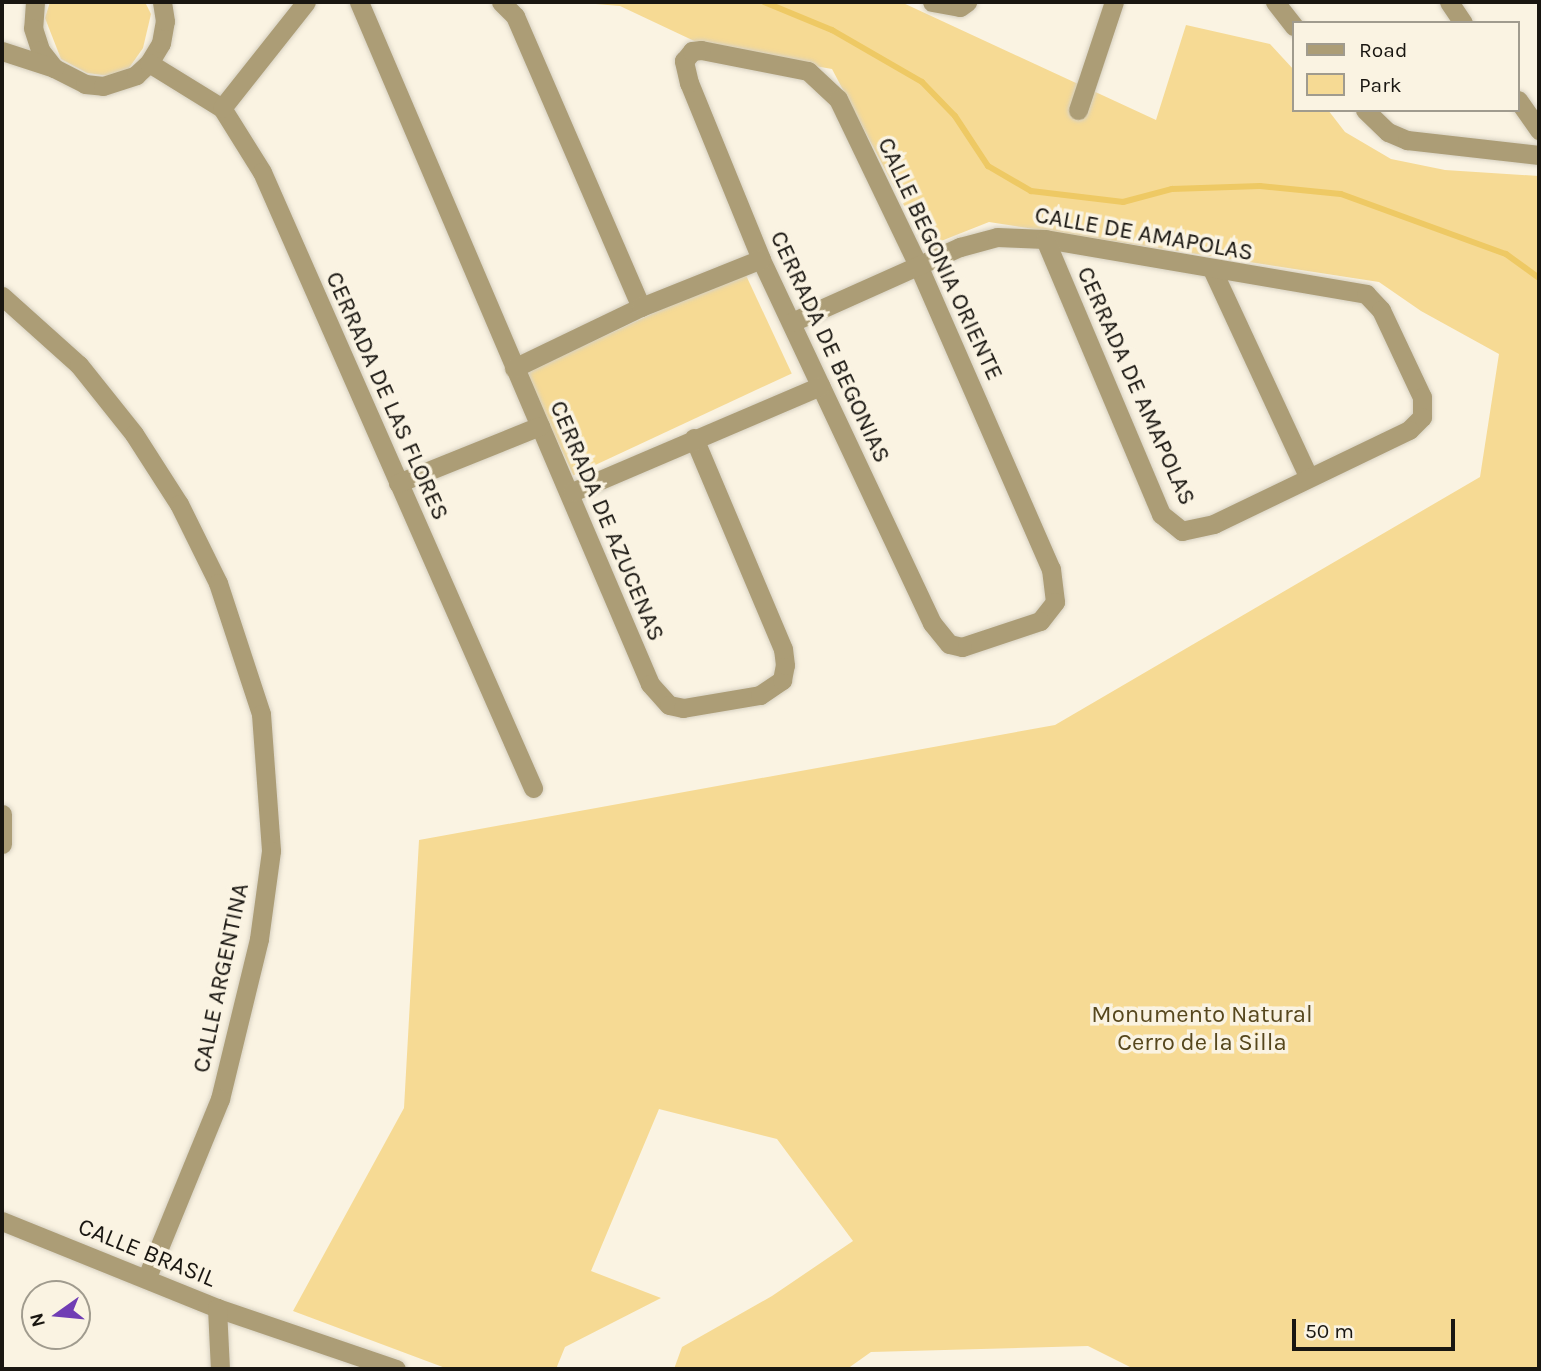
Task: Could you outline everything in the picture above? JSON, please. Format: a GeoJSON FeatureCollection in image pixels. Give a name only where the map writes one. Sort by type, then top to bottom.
{"type":"FeatureCollection","features":[{"type":"Feature","properties":{"kind":"street"},"geometry":{"type":"LineString","coordinates":[[36,2],[33,28],[40,50],[54,68]]}},
{"type":"Feature","properties":{"kind":"street"},"geometry":{"type":"LineString","coordinates":[[2,51],[54,68],[85,84],[103,86],[136,75],[149,63],[161,44],[165,21],[162,2]]}},
{"type":"Feature","properties":{"kind":"street"},"geometry":{"type":"LineString","coordinates":[[222,107],[306,2]]}},
{"type":"Feature","properties":{"kind":"street","name":"CERRADA DE AZUCENAS"},"geometry":{"type":"LineString","coordinates":[[359,2],[514,368],[572,492],[659,696],[682,708],[760,695],[782,680],[783,649],[694,438]]}},
{"type":"Feature","properties":{"kind":"street"},"geometry":{"type":"LineString","coordinates":[[932,2],[964,4]]}},
{"type":"Feature","properties":{"kind":"street"},"geometry":{"type":"LineString","coordinates":[[1078,110],[1114,2]]}},
{"type":"Feature","properties":{"kind":"street"},"geometry":{"type":"LineString","coordinates":[[1275,2],[1292,23]]}},
{"type":"Feature","properties":{"kind":"street"},"geometry":{"type":"LineString","coordinates":[[1448,2],[1462,21]]}},
{"type":"Feature","properties":{"kind":"street"},"geometry":{"type":"LineString","coordinates":[[508,9],[641,307]]}},
{"type":"Feature","properties":{"kind":"street","name":"CALLE BEGONIA ORIENTE"},"geometry":{"type":"LineString","coordinates":[[684,61],[692,51],[701,50],[818,76],[838,99],[918,265],[1051,569],[1055,601],[1040,621],[977,644],[949,644]]}},
{"type":"Feature","properties":{"kind":"street","name":"CERRADA DE BEGONIAS"},"geometry":{"type":"LineString","coordinates":[[684,61],[761,260],[932,623],[949,644]]}},
{"type":"Feature","properties":{"kind":"street","name":"CERRADA DE LAS FLORES"},"geometry":{"type":"LineString","coordinates":[[149,63],[222,107],[262,172],[533,788]]}},
{"type":"Feature","properties":{"kind":"street"},"geometry":{"type":"LineString","coordinates":[[1520,103],[1539,130]]}},
{"type":"Feature","properties":{"kind":"street"},"geometry":{"type":"LineString","coordinates":[[1367,112],[1388,132],[1407,140],[1539,155]]}},
{"type":"Feature","properties":{"kind":"street","name":"CALLE DE AMAPOLAS"},"geometry":{"type":"LineString","coordinates":[[792,321],[918,265],[998,237],[1045,239],[1366,294],[1381,310],[1416,385],[1422,417]]}},
{"type":"Feature","properties":{"kind":"street","name":"CERRADA DE AMAPOLAS"},"geometry":{"type":"LineString","coordinates":[[1045,239],[1161,514],[1170,525],[1196,531],[1409,430],[1422,417]]}},
{"type":"Feature","properties":{"kind":"street"},"geometry":{"type":"LineString","coordinates":[[514,368],[641,307],[761,260]]}},
{"type":"Feature","properties":{"kind":"street"},"geometry":{"type":"LineString","coordinates":[[1212,269],[1308,476]]}},
{"type":"Feature","properties":{"kind":"street","name":"CALLE ARGENTINA"},"geometry":{"type":"LineString","coordinates":[[2,296],[79,365],[135,434],[179,504],[218,583],[261,714],[271,851],[259,939],[220,1099],[147,1277]]}},
{"type":"Feature","properties":{"kind":"street"},"geometry":{"type":"LineString","coordinates":[[572,492],[820,386]]}},
{"type":"Feature","properties":{"kind":"street"},"geometry":{"type":"LineString","coordinates":[[398,483],[540,426]]}},
{"type":"Feature","properties":{"kind":"street"},"geometry":{"type":"LineString","coordinates":[[2,814],[2,844]]}},
{"type":"Feature","properties":{"kind":"street","name":"CALLE BRASIL"},"geometry":{"type":"LineString","coordinates":[[2,1221],[147,1277],[217,1308],[220,1369]]}},
{"type":"Feature","properties":{"kind":"street"},"geometry":{"type":"LineString","coordinates":[[217,1308],[396,1369]]}},
{"type":"Feature","properties":{"kind":"green space"},"geometry":{"type":"Polygon","coordinates":[[[50,2],[145,2],[151,14],[143,48],[129,68],[109,76],[87,73],[61,59],[45,18],[50,2]]]}},
{"type":"Feature","properties":{"kind":"green space","name":"Monumento Natural Cerro de la Silla"},"geometry":{"type":"Polygon","coordinates":[[[571,2],[901,2],[1156,120],[1186,25],[1270,44],[1292,68],[1292,112],[1330,112],[1345,132],[1391,159],[1445,170],[1539,176],[1539,1369],[1134,1369],[1088,1346],[871,1352],[847,1369],[674,1369],[682,1347],[772,1296],[853,1241],[777,1139],[659,1109],[591,1271],[661,1298],[565,1347],[556,1369],[448,1369],[293,1311],[404,1108],[419,840],[1055,725],[1480,477],[1499,354],[1421,311],[1379,282],[989,222],[926,247],[832,69],[707,47],[620,6],[571,2]]]}},
{"type":"Feature","properties":{"kind":"green space"},"geometry":{"type":"Polygon","coordinates":[[[744,271],[792,373],[573,475],[526,373],[744,271]]]}},
{"type":"Feature","properties":{"kind":"waterway"},"geometry":{"type":"LineString","coordinates":[[764,2],[832,30],[922,82],[955,116],[988,166],[1031,191],[1123,202],[1172,189],[1260,186],[1341,194],[1506,254],[1539,278]]}}]}
